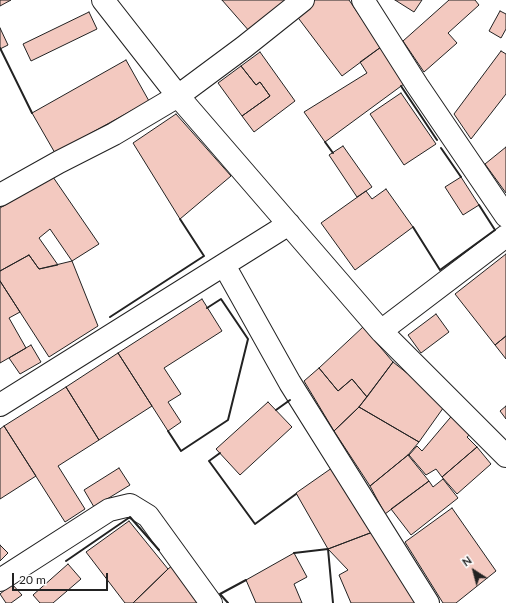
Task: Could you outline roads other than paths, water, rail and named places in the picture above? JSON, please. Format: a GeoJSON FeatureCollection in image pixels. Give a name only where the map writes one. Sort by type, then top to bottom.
{"type":"FeatureCollection","features":[{"type":"Feature","properties":{"kind":"street"},"geometry":{"type":"LineString","coordinates":[[103,0],[178,96],[381,331],[506,456]]}},
{"type":"Feature","properties":{"kind":"street"},"geometry":{"type":"LineString","coordinates":[[0,195],[59,162],[114,134],[178,96],[244,47],[303,0]]}},
{"type":"Feature","properties":{"kind":"street"},"geometry":{"type":"LineString","coordinates":[[363,0],[417,85],[506,216]]}},
{"type":"Feature","properties":{"kind":"street"},"geometry":{"type":"LineString","coordinates":[[0,405],[289,224]]}},
{"type":"Feature","properties":{"kind":"street"},"geometry":{"type":"LineString","coordinates":[[381,331],[506,236]]}},
{"type":"Feature","properties":{"kind":"street"},"geometry":{"type":"LineString","coordinates":[[224,265],[290,383],[428,603]]}},
{"type":"Feature","properties":{"kind":"street"},"geometry":{"type":"LineString","coordinates":[[0,580],[109,510],[130,505],[148,516],[211,603]]}}]}
